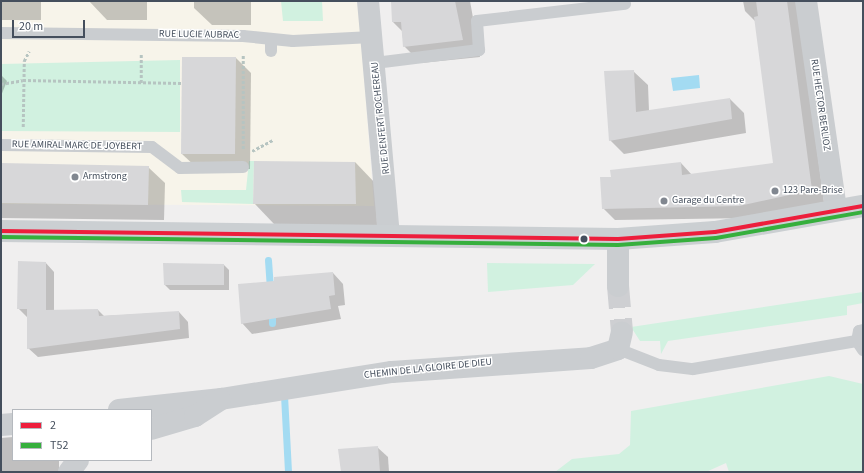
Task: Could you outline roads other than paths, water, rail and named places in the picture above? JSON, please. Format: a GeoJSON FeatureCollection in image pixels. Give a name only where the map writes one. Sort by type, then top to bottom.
{"type":"FeatureCollection","features":[{"type":"Feature","properties":{"kind":"main road"},"geometry":{"type":"LineString","coordinates":[[1,231],[618,239],[715,232],[836,209],[863,206]]}},
{"type":"Feature","properties":{"kind":"street","name":"RUE DENFERT ROCHEREAU"},"geometry":{"type":"LineString","coordinates":[[368,1],[375,63],[389,235]]}},
{"type":"Feature","properties":{"kind":"street","name":"RUE HECTOR BERLIOZ"},"geometry":{"type":"LineString","coordinates":[[806,1],[836,209]]}},
{"type":"Feature","properties":{"kind":"street"},"geometry":{"type":"LineString","coordinates":[[618,239],[618,286]]}},
{"type":"Feature","properties":{"kind":"street","name":"CHEMIN DE LA GLOIRE DE DIEU"},"geometry":{"type":"LineString","coordinates":[[128,409],[221,399],[327,379],[486,363],[591,358],[620,340]]}},
{"type":"Feature","properties":{"kind":"street","name":"CHEMIN DE LA GLOIRE DE DIEU"},"geometry":{"type":"LineString","coordinates":[[152,429],[195,416],[221,399]]}},
{"type":"Feature","properties":{"kind":"street"},"geometry":{"type":"LineString","coordinates":[[1,425],[12,424]]}},
{"type":"Feature","properties":{"kind":"street"},"geometry":{"type":"LineString","coordinates":[[69,472],[77,461]]}},
{"type":"Feature","properties":{"kind":"lane"},"geometry":{"type":"LineString","coordinates":[[375,63],[480,50],[477,21],[625,4]]}},
{"type":"Feature","properties":{"kind":"lane","name":"RUE LUCIE AUBRAC"},"geometry":{"type":"LineString","coordinates":[[1,33],[243,36],[330,45],[372,37]]}},
{"type":"Feature","properties":{"kind":"lane"},"geometry":{"type":"LineString","coordinates":[[271,39],[271,51]]}},
{"type":"Feature","properties":{"kind":"lane","name":"RUE AMIRAL MARC DE JOYBERT"},"geometry":{"type":"LineString","coordinates":[[1,144],[152,147],[180,168],[243,161]]}},
{"type":"Feature","properties":{"kind":"lane"},"geometry":{"type":"LineString","coordinates":[[620,340],[659,365],[693,369],[860,346],[859,331],[863,330]]}},
{"type":"Feature","properties":{"kind":"water"},"geometry":{"type":"Polygon","coordinates":[[[699,75],[700,88],[673,91],[671,78],[699,75]]]}},
{"type":"Feature","properties":{"kind":"waterway"},"geometry":{"type":"LineString","coordinates":[[268,260],[270,291]]}},
{"type":"Feature","properties":{"kind":"waterway"},"geometry":{"type":"LineString","coordinates":[[272,309],[272,323]]}},
{"type":"Feature","properties":{"kind":"waterway"},"geometry":{"type":"LineString","coordinates":[[284,395],[288,472]]}},
{"type":"Feature","properties":{"kind":"tunnel"},"geometry":{"type":"LineString","coordinates":[[618,286],[622,332]]}},
{"type":"Feature","properties":{"kind":"place","name":"Armstrong"},"geometry":{"type":"Point","coordinates":[75,177]}},
{"type":"Feature","properties":{"kind":"place","name":"123 Pare-Brise"},"geometry":{"type":"Point","coordinates":[775,191]}},
{"type":"Feature","properties":{"kind":"place","name":"Garage du Centre"},"geometry":{"type":"Point","coordinates":[664,201]}}]}
